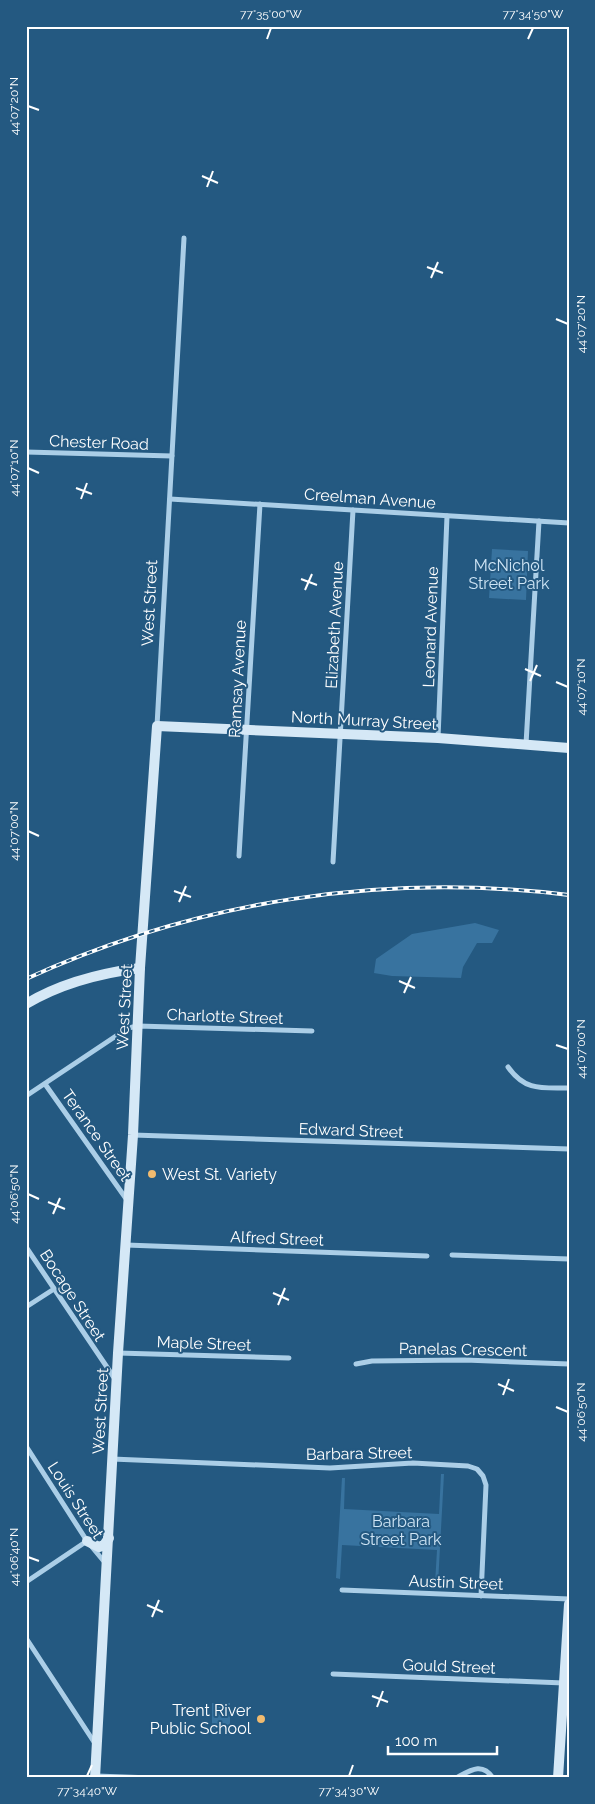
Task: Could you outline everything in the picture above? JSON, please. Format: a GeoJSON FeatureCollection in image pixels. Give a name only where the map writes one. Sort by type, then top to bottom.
{"type":"FeatureCollection","features":[{"type":"Feature","properties":{"kind":"street","name":"West Street"},"geometry":{"type":"LineString","coordinates":[[96,1777],[96,1745],[118,1354],[133,1135],[140,968],[157,726],[184,238]]}},
{"type":"Feature","properties":{"kind":"street","name":"Chester Road"},"geometry":{"type":"LineString","coordinates":[[26,452],[172,456]]}},
{"type":"Feature","properties":{"kind":"street","name":"Creelman Avenue"},"geometry":{"type":"LineString","coordinates":[[170,499],[569,523]]}},
{"type":"Feature","properties":{"kind":"street","name":"Ramsay Avenue"},"geometry":{"type":"LineString","coordinates":[[239,856],[260,504]]}},
{"type":"Feature","properties":{"kind":"street","name":"Elizabeth Avenue"},"geometry":{"type":"LineString","coordinates":[[333,862],[354,510]]}},
{"type":"Feature","properties":{"kind":"street","name":"Leonard Avenue"},"geometry":{"type":"LineString","coordinates":[[438,738],[447,516]]}},
{"type":"Feature","properties":{"kind":"street"},"geometry":{"type":"LineString","coordinates":[[526,744],[539,521]]}},
{"type":"Feature","properties":{"kind":"street","name":"North Murray Street"},"geometry":{"type":"LineString","coordinates":[[157,726],[438,738],[569,748]]}},
{"type":"Feature","properties":{"kind":"street"},"geometry":{"type":"LineString","coordinates":[[26,1004],[92,977],[140,968]]}},
{"type":"Feature","properties":{"kind":"street"},"geometry":{"type":"LineString","coordinates":[[26,1096],[128,1028],[138,1026]]}},
{"type":"Feature","properties":{"kind":"street","name":"Charlotte Street"},"geometry":{"type":"LineString","coordinates":[[138,1026],[312,1031]]}},
{"type":"Feature","properties":{"kind":"street"},"geometry":{"type":"LineString","coordinates":[[508,1067],[514,1077],[525,1084],[541,1087],[569,1088]]}},
{"type":"Feature","properties":{"kind":"street","name":"Terance Street"},"geometry":{"type":"LineString","coordinates":[[46,1084],[128,1201]]}},
{"type":"Feature","properties":{"kind":"street","name":"Edward Street"},"geometry":{"type":"LineString","coordinates":[[133,1135],[569,1149]]}},
{"type":"Feature","properties":{"kind":"street","name":"Alfred Street"},"geometry":{"type":"LineString","coordinates":[[126,1245],[427,1256]]}},
{"type":"Feature","properties":{"kind":"street","name":"Bocage Street"},"geometry":{"type":"LineString","coordinates":[[26,1247],[106,1369],[117,1382]]}},
{"type":"Feature","properties":{"kind":"street"},"geometry":{"type":"LineString","coordinates":[[452,1255],[569,1259]]}},
{"type":"Feature","properties":{"kind":"street"},"geometry":{"type":"LineString","coordinates":[[26,1307],[54,1290]]}},
{"type":"Feature","properties":{"kind":"street","name":"Maple Street"},"geometry":{"type":"LineString","coordinates":[[118,1354],[289,1358]]}},
{"type":"Feature","properties":{"kind":"street","name":"Panelas Crescent"},"geometry":{"type":"LineString","coordinates":[[356,1364],[372,1361],[465,1360],[569,1364]]}},
{"type":"Feature","properties":{"kind":"street","name":"Louis Street"},"geometry":{"type":"LineString","coordinates":[[26,1446],[88,1541],[107,1566]]}},
{"type":"Feature","properties":{"kind":"street","name":"Barbara Street"},"geometry":{"type":"LineString","coordinates":[[112,1460],[330,1468],[413,1464],[468,1466],[477,1469],[483,1476],[486,1485],[481,1596]]}},
{"type":"Feature","properties":{"kind":"street"},"geometry":{"type":"LineString","coordinates":[[26,1582],[88,1541],[98,1547],[104,1545],[108,1538]]}},
{"type":"Feature","properties":{"kind":"street","name":"Austin Street"},"geometry":{"type":"LineString","coordinates":[[342,1590],[569,1599]]}},
{"type":"Feature","properties":{"kind":"street"},"geometry":{"type":"LineString","coordinates":[[558,1778],[565,1745],[564,1683],[569,1604]]}},
{"type":"Feature","properties":{"kind":"street"},"geometry":{"type":"LineString","coordinates":[[26,1638],[96,1745]]}},
{"type":"Feature","properties":{"kind":"street","name":"Gould Street"},"geometry":{"type":"LineString","coordinates":[[333,1674],[564,1683]]}},
{"type":"Feature","properties":{"kind":"street"},"geometry":{"type":"LineString","coordinates":[[456,1778],[481,1767],[487,1769],[494,1778]]}},
{"type":"Feature","properties":{"kind":"street"},"geometry":{"type":"LineString","coordinates":[[96,1777],[152,1778]]}},
{"type":"Feature","properties":{"kind":"green space","name":"McNichol Street Park"},"geometry":{"type":"Polygon","coordinates":[[[492,549],[528,551],[526,600],[489,598],[492,549]]]}},
{"type":"Feature","properties":{"kind":"green space"},"geometry":{"type":"Polygon","coordinates":[[[475,923],[499,930],[492,943],[477,943],[463,967],[461,978],[392,976],[374,973],[376,959],[412,934],[475,923]]]}},
{"type":"Feature","properties":{"kind":"green space","name":"Barbara Street Park"},"geometry":{"type":"Polygon","coordinates":[[[441,1474],[444,1474],[438,1584],[435,1584],[437,1550],[342,1545],[340,1579],[336,1578],[342,1478],[345,1478],[344,1509],[439,1514],[441,1474]]]}},
{"type":"Feature","properties":{"kind":"green space"},"geometry":{"type":"Polygon","coordinates":[[[212,1703],[230,1703],[230,1729],[212,1729],[212,1703]]]}},
{"type":"Feature","properties":{"kind":"railway"},"geometry":{"type":"LineString","coordinates":[[26,979],[91,952],[156,930],[223,912],[292,899],[360,891],[430,887],[499,889],[569,895]]}},
{"type":"Feature","properties":{"kind":"place","name":"West St. Variety"},"geometry":{"type":"Point","coordinates":[152,1174]}},
{"type":"Feature","properties":{"kind":"place","name":"Trent River Public School"},"geometry":{"type":"Point","coordinates":[261,1719]}}]}
